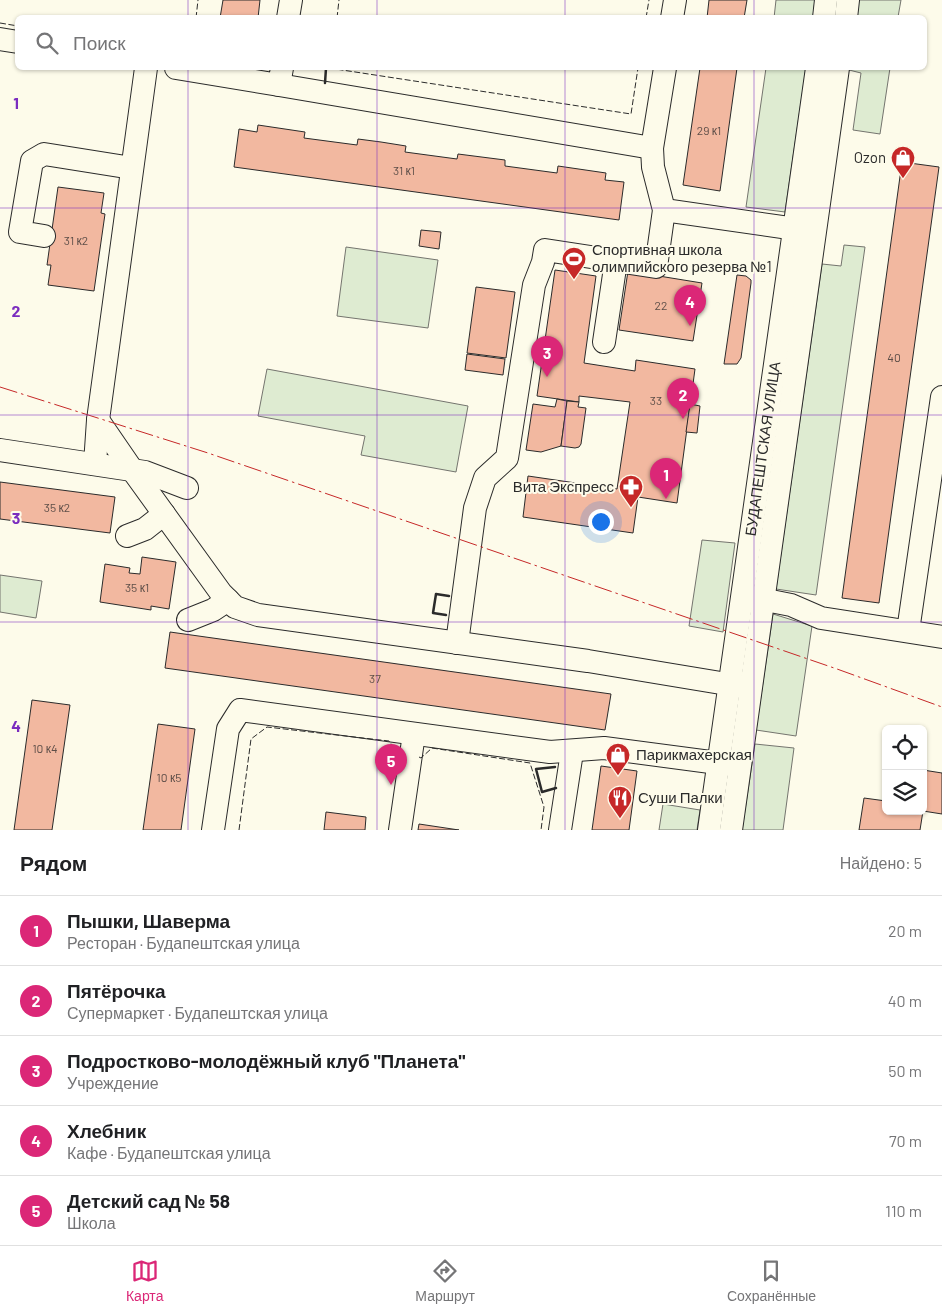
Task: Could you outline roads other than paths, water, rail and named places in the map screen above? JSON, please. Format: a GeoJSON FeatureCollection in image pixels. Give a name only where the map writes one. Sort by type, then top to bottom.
{"type":"FeatureCollection","features":[{"type":"Feature","properties":{"kind":"street"},"geometry":{"type":"LineString","coordinates":[[288,15],[291,0]]}},
{"type":"Feature","properties":{"kind":"street"},"geometry":{"type":"LineString","coordinates":[[672,15],[675,0]]}},
{"type":"Feature","properties":{"kind":"street"},"geometry":{"type":"LineString","coordinates":[[824,15],[826,0]]}},
{"type":"Feature","properties":{"kind":"street"},"geometry":{"type":"LineString","coordinates":[[846,15],[848,0]]}},
{"type":"Feature","properties":{"kind":"street"},"geometry":{"type":"LineString","coordinates":[[0,38],[15,41]]}},
{"type":"Feature","properties":{"kind":"street"},"geometry":{"type":"LineString","coordinates":[[95,464],[98,420],[146,70]]}},
{"type":"Feature","properties":{"kind":"street"},"geometry":{"type":"LineString","coordinates":[[202,70],[281,76],[652,148]]}},
{"type":"Feature","properties":{"kind":"street"},"geometry":{"type":"LineString","coordinates":[[456,643],[475,508],[485,478],[507,458],[534,284],[544,262],[545,250],[656,267],[664,210],[653,167],[652,148],[665,70]]}},
{"type":"Feature","properties":{"kind":"street","name":"БУДАПЕШТСКАЯ УЛИЦА"},"geometry":{"type":"LineString","coordinates":[[805,230],[817,70]]}},
{"type":"Feature","properties":{"kind":"street","name":"БУДАПЕШТСКАЯ УЛИЦА"},"geometry":{"type":"LineString","coordinates":[[709,830],[729,765],[805,230],[838,70]]}},
{"type":"Feature","properties":{"kind":"street"},"geometry":{"type":"LineString","coordinates":[[44,236],[20,232],[32,161],[44,154],[132,168]]}},
{"type":"Feature","properties":{"kind":"street"},"geometry":{"type":"LineString","coordinates":[[664,210],[805,230]]}},
{"type":"Feature","properties":{"kind":"street"},"geometry":{"type":"LineString","coordinates":[[604,342],[616,261]]}},
{"type":"Feature","properties":{"kind":"street"},"geometry":{"type":"LineString","coordinates":[[908,631],[942,397]]}},
{"type":"Feature","properties":{"kind":"street"},"geometry":{"type":"LineString","coordinates":[[98,420],[164,514],[235,607],[258,615],[588,660],[740,686]]}},
{"type":"Feature","properties":{"kind":"street"},"geometry":{"type":"LineString","coordinates":[[0,450],[145,472],[186,488]]}},
{"type":"Feature","properties":{"kind":"street"},"geometry":{"type":"LineString","coordinates":[[127,536],[144,529],[164,514]]}},
{"type":"Feature","properties":{"kind":"street"},"geometry":{"type":"LineString","coordinates":[[753,597],[791,605],[821,618],[942,637]]}},
{"type":"Feature","properties":{"kind":"street"},"geometry":{"type":"LineString","coordinates":[[188,620],[213,610],[228,600]]}},
{"type":"Feature","properties":{"kind":"street"},"geometry":{"type":"LineString","coordinates":[[213,830],[228,729],[240,710],[550,752],[572,752],[604,748],[729,765]]}},
{"type":"Feature","properties":{"kind":"street"},"geometry":{"type":"LineString","coordinates":[[400,830],[414,734]]}},
{"type":"Feature","properties":{"kind":"street"},"geometry":{"type":"LineString","coordinates":[[560,830],[561,777],[572,752]]}},
{"type":"Feature","properties":{"kind":"street","name":"БУДАПЕШТСКАЯ УЛИЦА"},"geometry":{"type":"LineString","coordinates":[[729,765],[731,830]]}},
{"type":"Feature","properties":{"kind":"place","name":"Ozon"},"geometry":{"type":"Point","coordinates":[903,179]}},
{"type":"Feature","properties":{"kind":"place","name":"Спортивная школа олимпийского резерва №1"},"geometry":{"type":"Point","coordinates":[574,280]}},
{"type":"Feature","properties":{"kind":"place","name":"Хлебник"},"geometry":{"type":"Point","coordinates":[690,326]}},
{"type":"Feature","properties":{"kind":"place","name":"Подростково-молодёжный клуб \"Планета\""},"geometry":{"type":"Point","coordinates":[547,377]}},
{"type":"Feature","properties":{"kind":"place","name":"Пятёрочка"},"geometry":{"type":"Point","coordinates":[683,419]}},
{"type":"Feature","properties":{"kind":"place","name":"Пышки, Шаверма"},"geometry":{"type":"Point","coordinates":[666,499]}},
{"type":"Feature","properties":{"kind":"place","name":"Вита Экспресс"},"geometry":{"type":"Point","coordinates":[631,508]}},
{"type":"Feature","properties":{"kind":"place","name":"Парикмахерская"},"geometry":{"type":"Point","coordinates":[618,776]}},
{"type":"Feature","properties":{"kind":"place","name":"Детский сад № 58"},"geometry":{"type":"Point","coordinates":[391,785]}},
{"type":"Feature","properties":{"kind":"place","name":"Суши Палки"},"geometry":{"type":"Point","coordinates":[620,819]}}]}
